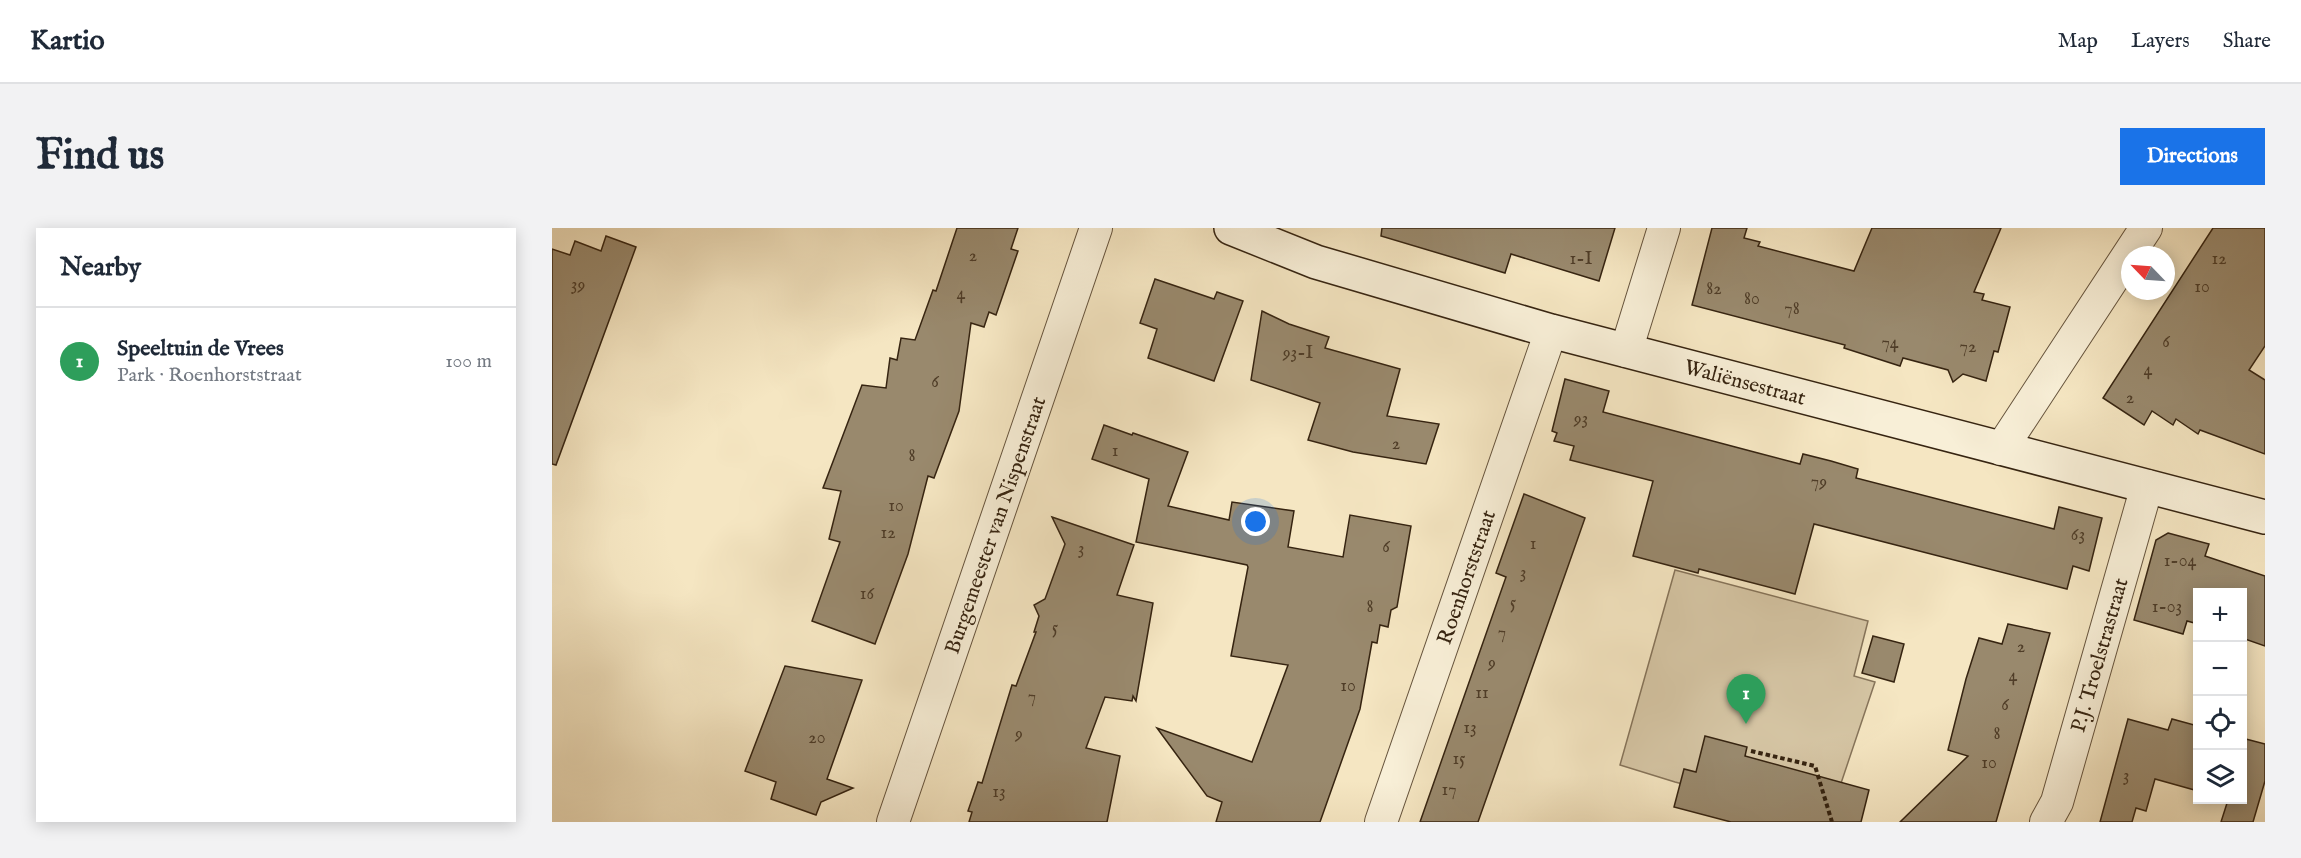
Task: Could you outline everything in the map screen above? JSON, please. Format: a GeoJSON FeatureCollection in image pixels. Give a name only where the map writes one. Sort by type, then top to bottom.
{"type":"FeatureCollection","features":[{"type":"Feature","properties":{"kind":"street","name":"Burgemeester van Nispenstraat"},"geometry":{"type":"LineString","coordinates":[[893,822],[1096,228]]}},
{"type":"Feature","properties":{"kind":"street","name":"Waliënsestraat"},"geometry":{"type":"LineString","coordinates":[[1231,228],[1316,262],[1551,331],[2265,517]]}},
{"type":"Feature","properties":{"kind":"street"},"geometry":{"type":"LineString","coordinates":[[1626,351],[1664,228]]}},
{"type":"Feature","properties":{"kind":"street"},"geometry":{"type":"LineString","coordinates":[[2001,449],[2146,228]]}},
{"type":"Feature","properties":{"kind":"street","name":"Roenhorststraat"},"geometry":{"type":"LineString","coordinates":[[1382,822],[1551,331]]}},
{"type":"Feature","properties":{"kind":"street","name":"P.J. Troelstrastraat"},"geometry":{"type":"LineString","coordinates":[[2046,822],[2057,802],[2147,486]]}},
{"type":"Feature","properties":{"kind":"path"},"geometry":{"type":"LineString","coordinates":[[1751,751],[1815,766],[1832,822]]}},
{"type":"Feature","properties":{"kind":"shaded area"},"geometry":{"type":"Polygon","coordinates":[[[1675,570],[1868,621],[1854,676],[1875,682],[1828,822],[1675,782],[1620,765],[1675,570]]]}},
{"type":"Feature","properties":{"kind":"building"},"geometry":{"type":"Polygon","coordinates":[[[957,228],[1018,228],[1011,249],[1018,251],[996,315],[989,312],[984,327],[971,323],[959,411],[934,478],[928,476],[908,554],[875,644],[812,621],[840,542],[829,539],[841,491],[823,488],[862,385],[886,388],[890,358],[897,360],[901,338],[915,340],[933,290],[936,291],[957,228]]]}},
{"type":"Feature","properties":{"kind":"building"},"geometry":{"type":"Polygon","coordinates":[[[1382,228],[1615,228],[1599,281],[1511,254],[1505,273],[1381,236],[1382,228]]]}},
{"type":"Feature","properties":{"kind":"building"},"geometry":{"type":"Polygon","coordinates":[[[1712,228],[1747,228],[1744,238],[1760,242],[1758,246],[1854,271],[1872,228],[2001,228],[1974,292],[1984,294],[1982,300],[2010,307],[1998,352],[1994,351],[1986,381],[1963,374],[1953,382],[1948,370],[1903,358],[1900,366],[1844,348],[1845,345],[1692,305],[1712,228]]]}},
{"type":"Feature","properties":{"kind":"building"},"geometry":{"type":"Polygon","coordinates":[[[2213,228],[2265,228],[2265,346],[2249,370],[2265,380],[2265,454],[2200,430],[2198,434],[2176,419],[2173,425],[2152,411],[2144,425],[2103,398],[2166,300],[2175,300],[2175,287],[2213,228]]]}},
{"type":"Feature","properties":{"kind":"building"},"geometry":{"type":"Polygon","coordinates":[[[606,236],[636,247],[556,465],[552,464],[552,249],[570,255],[575,241],[601,251],[606,236]]]}},
{"type":"Feature","properties":{"kind":"building"},"geometry":{"type":"Polygon","coordinates":[[[1155,279],[1214,299],[1217,292],[1243,301],[1214,381],[1148,358],[1157,329],[1140,323],[1155,279]]]}},
{"type":"Feature","properties":{"kind":"building"},"geometry":{"type":"Polygon","coordinates":[[[1262,311],[1289,324],[1329,337],[1325,348],[1400,369],[1387,416],[1439,424],[1426,464],[1353,452],[1308,440],[1320,403],[1251,380],[1262,311]]]}},
{"type":"Feature","properties":{"kind":"building"},"geometry":{"type":"Polygon","coordinates":[[[1565,379],[1609,391],[1603,412],[1800,464],[1803,454],[1831,461],[1858,469],[1856,478],[2054,529],[2059,507],[2102,518],[2089,571],[2073,566],[2067,589],[1814,524],[1795,594],[1699,569],[1698,573],[1633,556],[1653,481],[1570,460],[1574,446],[1554,441],[1557,433],[1552,431],[1565,379]]]}},
{"type":"Feature","properties":{"kind":"building"},"geometry":{"type":"Polygon","coordinates":[[[1104,425],[1188,452],[1168,506],[1229,520],[1232,502],[1294,511],[1288,547],[1343,557],[1350,515],[1411,526],[1397,607],[1391,610],[1388,627],[1380,625],[1377,643],[1372,642],[1360,709],[1320,822],[1216,822],[1222,802],[1207,796],[1157,728],[1252,762],[1288,665],[1231,656],[1247,565],[1136,542],[1149,479],[1092,459],[1104,425]]]}},
{"type":"Feature","properties":{"kind":"building"},"geometry":{"type":"Polygon","coordinates":[[[1524,494],[1585,518],[1478,822],[1420,822],[1506,577],[1496,573],[1524,494]]]}},
{"type":"Feature","properties":{"kind":"building"},"geometry":{"type":"Polygon","coordinates":[[[1052,517],[1134,545],[1117,595],[1153,603],[1136,701],[1133,696],[1132,701],[1105,697],[1086,748],[1120,756],[1107,822],[969,822],[972,812],[968,811],[978,782],[982,783],[1012,685],[1016,686],[1036,632],[1034,632],[1039,616],[1034,605],[1045,599],[1065,544],[1052,517]]]}},
{"type":"Feature","properties":{"kind":"building"},"geometry":{"type":"Polygon","coordinates":[[[2168,533],[2209,544],[2205,556],[2265,576],[2265,646],[2247,640],[2247,588],[2193,588],[2193,623],[2187,621],[2183,634],[2134,620],[2156,540],[2168,533]]]}},
{"type":"Feature","properties":{"kind":"building"},"geometry":{"type":"Polygon","coordinates":[[[2008,624],[2050,633],[1996,822],[1900,822],[1968,756],[1948,750],[1966,679],[1979,638],[2002,644],[2008,624]]]}},
{"type":"Feature","properties":{"kind":"building"},"geometry":{"type":"Polygon","coordinates":[[[1873,636],[1904,644],[1894,682],[1862,673],[1873,636]]]}},
{"type":"Feature","properties":{"kind":"building"},"geometry":{"type":"Polygon","coordinates":[[[785,666],[862,680],[827,779],[853,788],[821,802],[816,815],[771,799],[776,782],[745,771],[785,666]]]}},
{"type":"Feature","properties":{"kind":"building"},"geometry":{"type":"Polygon","coordinates":[[[2128,719],[2168,730],[2172,719],[2193,725],[2193,790],[2155,779],[2146,811],[2136,808],[2132,822],[2100,822],[2128,719]]]}},
{"type":"Feature","properties":{"kind":"building"},"geometry":{"type":"Polygon","coordinates":[[[1705,736],[1747,747],[1745,756],[1869,790],[1861,822],[1731,822],[1674,807],[1684,769],[1696,772],[1705,736]]]}},
{"type":"Feature","properties":{"kind":"building"},"geometry":{"type":"Polygon","coordinates":[[[2247,739],[2265,744],[2265,781],[2253,822],[2221,822],[2227,804],[2247,804],[2247,739]]]}},
{"type":"Feature","properties":{"kind":"place","name":"Speeltuin de Vrees"},"geometry":{"type":"Point","coordinates":[1746,724]}}]}
